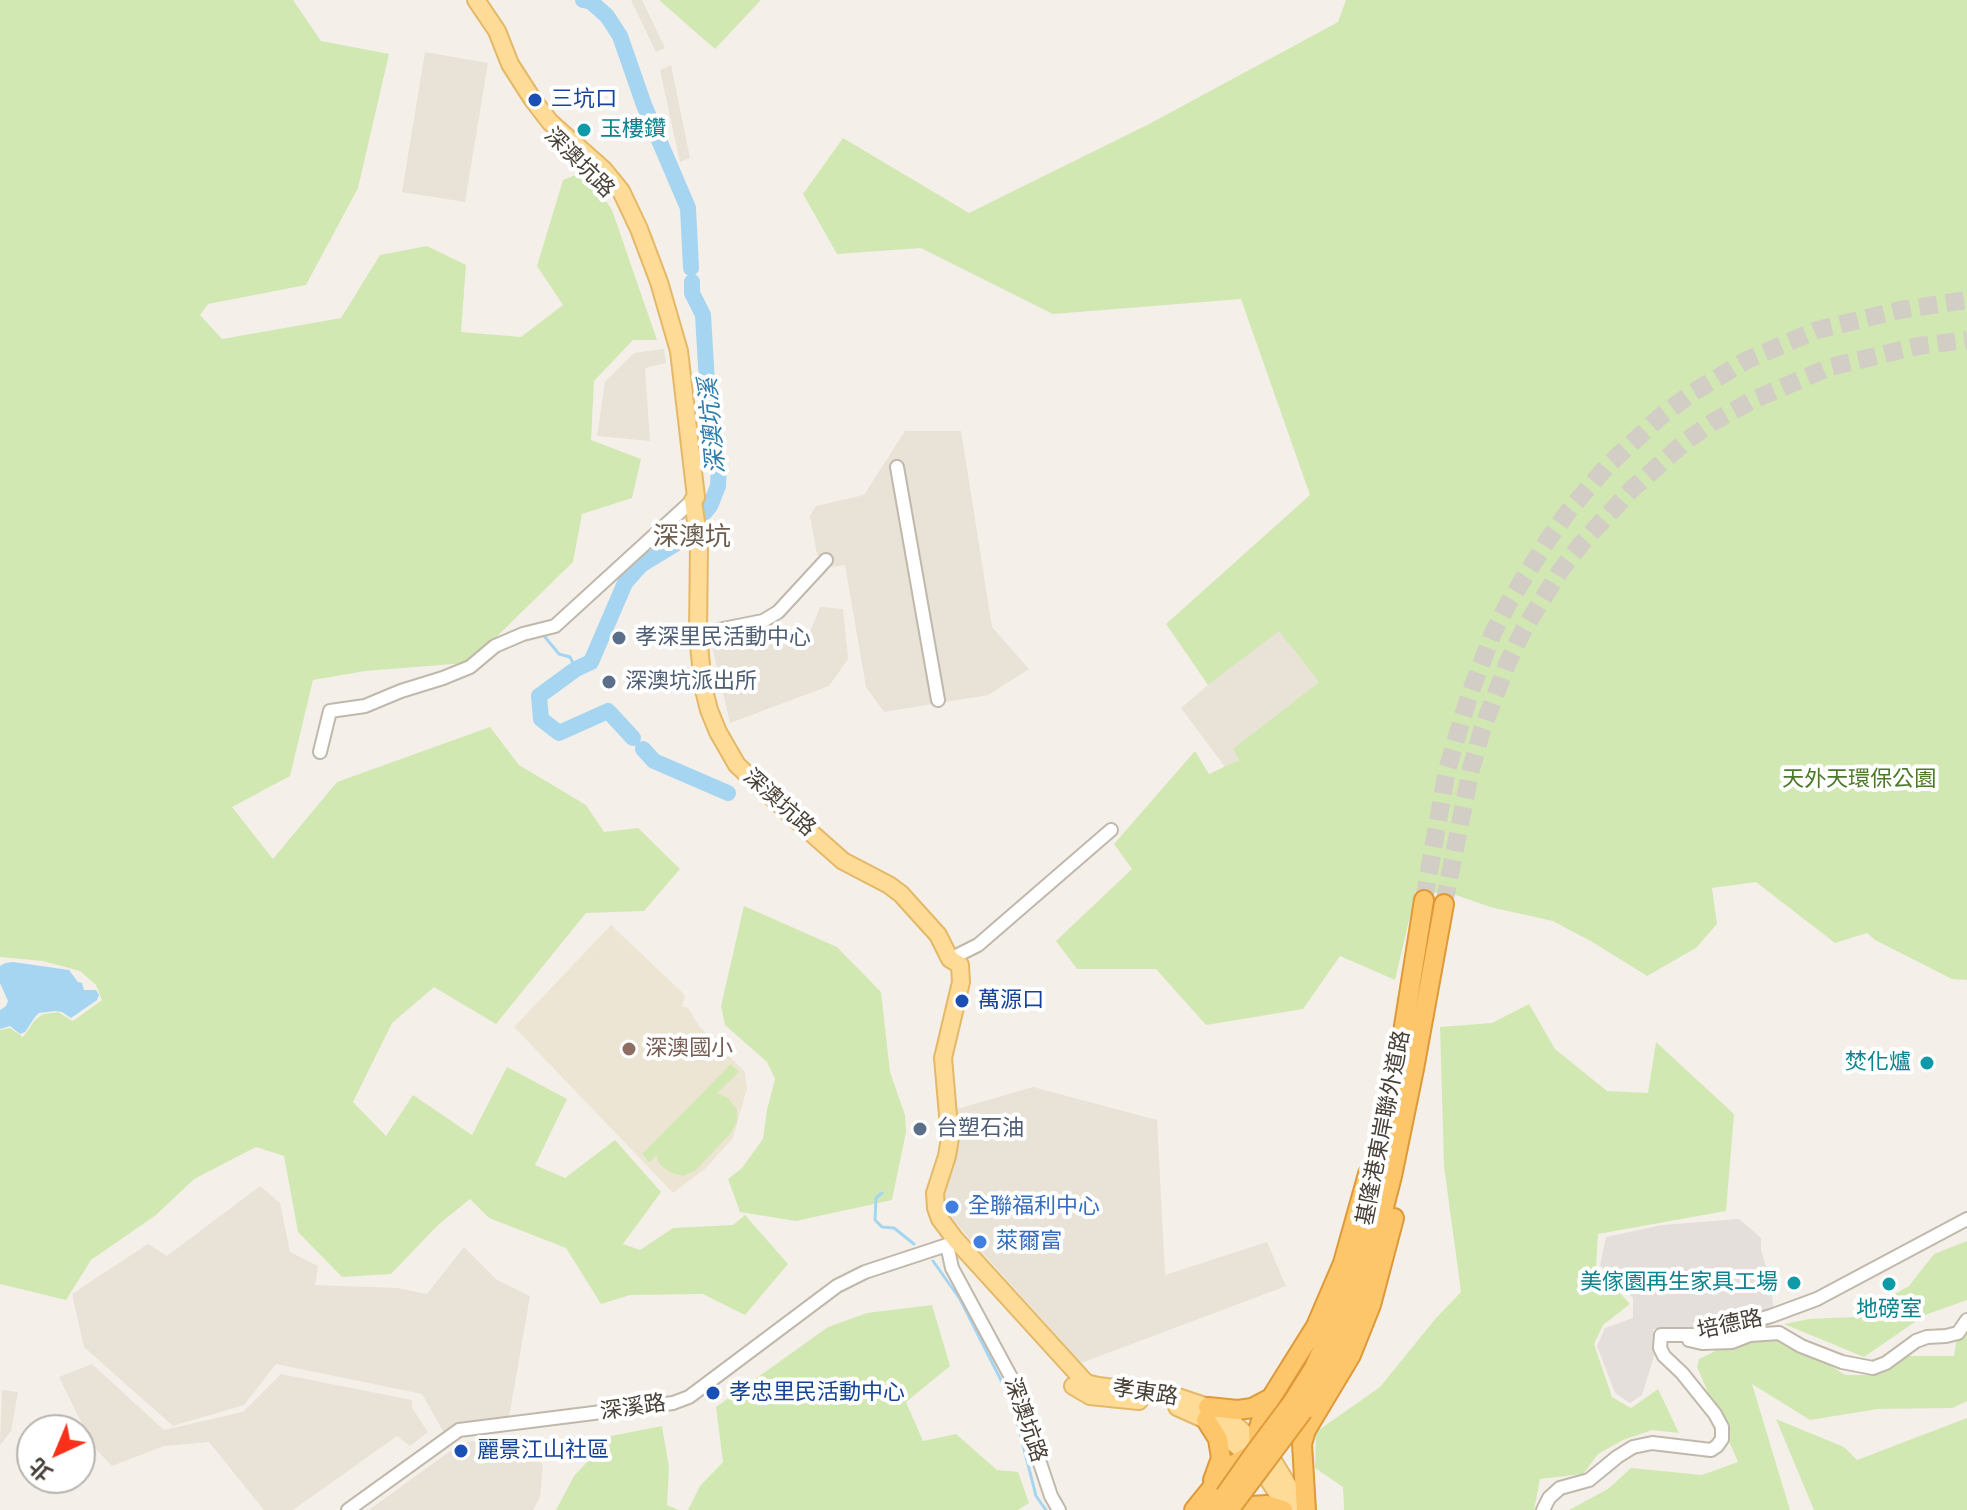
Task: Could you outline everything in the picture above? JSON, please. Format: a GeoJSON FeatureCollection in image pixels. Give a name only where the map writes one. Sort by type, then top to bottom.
{"type":"FeatureCollection","features":[{"type":"Feature","properties":{"kind":"highway","name":"基隆港東岸聯外道路"},"geometry":{"type":"LineString","coordinates":[[1298,1407],[1337,1317],[1372,1208],[1383,1158],[1424,900]]}},
{"type":"Feature","properties":{"kind":"highway","name":"基隆港東岸聯外道路"},"geometry":{"type":"LineString","coordinates":[[1231,1507],[1256,1451],[1325,1375],[1365,1281],[1392,1176],[1444,904]]}},
{"type":"Feature","properties":{"kind":"highway"},"geometry":{"type":"LineString","coordinates":[[1304,1510],[1302,1444],[1306,1430],[1351,1355],[1371,1305],[1407,1159],[1414,1069]]}},
{"type":"Feature","properties":{"kind":"highway"},"geometry":{"type":"LineString","coordinates":[[1231,1507],[1259,1456],[1258,1430],[1271,1398],[1316,1326],[1343,1263],[1367,1175],[1389,1111]]}},
{"type":"Feature","properties":{"kind":"highway"},"geometry":{"type":"LineString","coordinates":[[1194,1509],[1213,1480],[1221,1458],[1218,1439],[1207,1414],[1252,1408],[1271,1398]]}},
{"type":"Feature","properties":{"kind":"highway"},"geometry":{"type":"LineString","coordinates":[[1194,1509],[1229,1467],[1279,1449],[1324,1402]]}},
{"type":"Feature","properties":{"kind":"highway"},"geometry":{"type":"LineString","coordinates":[[1231,1507],[1267,1505],[1286,1510]]}},
{"type":"Feature","properties":{"kind":"main road","name":"深澳坑路"},"geometry":{"type":"LineString","coordinates":[[476,0],[497,31],[510,64],[511,81],[529,112],[590,168],[617,201],[650,285],[671,353],[688,490],[694,504],[699,544],[698,634],[703,686],[718,732],[737,765],[791,815],[843,861],[901,894],[938,935],[950,959],[949,1004],[934,1059],[940,1145],[925,1199],[934,1225],[951,1242]]}},
{"type":"Feature","properties":{"kind":"main road","name":"孝東路"},"geometry":{"type":"LineString","coordinates":[[951,1242],[1086,1383],[1172,1395],[1207,1414],[1232,1422],[1304,1510]]}},
{"type":"Feature","properties":{"kind":"main road","name":"孝東路"},"geometry":{"type":"LineString","coordinates":[[1259,1456],[1286,1510]]}},
{"type":"Feature","properties":{"kind":"street"},"geometry":{"type":"LineString","coordinates":[[897,467],[938,700]]}},
{"type":"Feature","properties":{"kind":"street"},"geometry":{"type":"LineString","coordinates":[[320,752],[330,711],[365,706],[443,678],[470,667],[495,646],[523,634],[555,626],[694,504]]}},
{"type":"Feature","properties":{"kind":"street"},"geometry":{"type":"LineString","coordinates":[[698,634],[763,621],[778,612],[826,560]]}},
{"type":"Feature","properties":{"kind":"street"},"geometry":{"type":"LineString","coordinates":[[950,959],[978,945],[1111,830]]}},
{"type":"Feature","properties":{"kind":"street","name":"培德路"},"geometry":{"type":"LineString","coordinates":[[1543,1510],[1549,1498],[1560,1488],[1589,1480],[1633,1447],[1652,1443],[1711,1450],[1722,1439],[1722,1427],[1715,1414],[1664,1356],[1660,1348],[1661,1335],[1703,1335],[1817,1299],[1967,1219]]}},
{"type":"Feature","properties":{"kind":"street","name":"深溪路"},"geometry":{"type":"LineString","coordinates":[[348,1510],[459,1430],[646,1407],[689,1397],[837,1286],[865,1272],[951,1242]]}},
{"type":"Feature","properties":{"kind":"street","name":"深澳坑路"},"geometry":{"type":"LineString","coordinates":[[951,1242],[952,1268],[1012,1379],[1051,1496],[1059,1510]]}},
{"type":"Feature","properties":{"kind":"street"},"geometry":{"type":"LineString","coordinates":[[1675,1335],[1702,1343],[1732,1342],[1750,1335],[1779,1333],[1801,1346],[1842,1362],[1873,1368],[1886,1363],[1916,1341],[1958,1333],[1967,1320]]}},
{"type":"Feature","properties":{"kind":"shaded area"},"geometry":{"type":"Polygon","coordinates":[[[631,0],[642,0],[665,48],[656,52],[631,0]]]}},
{"type":"Feature","properties":{"kind":"shaded area"},"geometry":{"type":"Polygon","coordinates":[[[425,52],[488,63],[465,202],[402,192],[425,52]]]}},
{"type":"Feature","properties":{"kind":"shaded area"},"geometry":{"type":"Polygon","coordinates":[[[671,65],[690,158],[680,162],[660,70],[671,65]]]}},
{"type":"Feature","properties":{"kind":"shaded area"},"geometry":{"type":"Polygon","coordinates":[[[664,349],[666,363],[645,368],[650,441],[597,436],[605,382],[634,353],[664,349]]]}},
{"type":"Feature","properties":{"kind":"shaded area"},"geometry":{"type":"Polygon","coordinates":[[[905,431],[961,431],[992,627],[1029,669],[988,695],[884,712],[866,687],[845,565],[830,567],[817,554],[810,516],[816,506],[864,495],[905,431]]]}},
{"type":"Feature","properties":{"kind":"shaded area"},"geometry":{"type":"Polygon","coordinates":[[[820,607],[843,609],[848,659],[829,686],[730,723],[711,641],[810,632],[820,607]]]}},
{"type":"Feature","properties":{"kind":"shaded area"},"geometry":{"type":"Polygon","coordinates":[[[1279,630],[1319,682],[1234,749],[1240,759],[1225,767],[1181,708],[1279,630]]]}},
{"type":"Feature","properties":{"kind":"shaded area","name":"深澳國小"},"geometry":{"type":"Polygon","coordinates":[[[611,925],[685,995],[682,1006],[688,1008],[699,1026],[745,1072],[747,1088],[733,1138],[705,1169],[673,1193],[514,1027],[611,925]]]}},
{"type":"Feature","properties":{"kind":"shaded area"},"geometry":{"type":"Polygon","coordinates":[[[1033,1087],[1157,1120],[1165,1275],[1267,1242],[1286,1286],[1081,1363],[938,1203],[956,1145],[957,1109],[1033,1087]]]}},
{"type":"Feature","properties":{"kind":"shaded area"},"geometry":{"type":"Polygon","coordinates":[[[260,1186],[280,1203],[290,1252],[318,1266],[315,1285],[397,1288],[427,1294],[464,1247],[497,1280],[530,1296],[508,1423],[447,1438],[422,1394],[276,1364],[244,1405],[173,1426],[84,1347],[72,1294],[148,1244],[167,1256],[260,1186]]]}},
{"type":"Feature","properties":{"kind":"shaded area"},"geometry":{"type":"Polygon","coordinates":[[[1739,1219],[1761,1238],[1774,1309],[1703,1332],[1653,1329],[1655,1353],[1642,1395],[1630,1403],[1615,1393],[1597,1346],[1605,1328],[1633,1318],[1633,1298],[1600,1265],[1606,1237],[1662,1225],[1739,1219]]]}},
{"type":"Feature","properties":{"kind":"shaded area"},"geometry":{"type":"Polygon","coordinates":[[[92,1364],[164,1430],[243,1412],[281,1374],[412,1400],[412,1408],[428,1432],[410,1446],[397,1436],[293,1510],[264,1510],[209,1442],[164,1446],[112,1466],[96,1449],[96,1414],[77,1414],[59,1377],[92,1364]]]}},
{"type":"Feature","properties":{"kind":"shaded area"},"geometry":{"type":"Polygon","coordinates":[[[2,1390],[18,1392],[11,1431],[0,1445],[2,1390]]]}},
{"type":"Feature","properties":{"kind":"shaded area"},"geometry":{"type":"Polygon","coordinates":[[[523,1435],[543,1465],[540,1497],[533,1510],[369,1510],[467,1442],[523,1435]]]}},
{"type":"Feature","properties":{"kind":"green space"},"geometry":{"type":"Polygon","coordinates":[[[0,0],[293,0],[321,41],[389,54],[358,188],[306,285],[208,304],[200,315],[222,339],[341,318],[380,255],[427,246],[466,265],[461,332],[521,337],[563,305],[537,266],[563,180],[586,171],[612,210],[657,340],[633,340],[594,381],[591,440],[641,459],[632,498],[582,514],[573,562],[486,647],[465,663],[365,671],[313,680],[290,776],[232,807],[273,859],[337,782],[490,727],[519,765],[586,805],[604,832],[638,828],[680,869],[644,911],[586,913],[496,1024],[434,987],[392,1023],[353,1102],[386,1136],[413,1095],[472,1135],[507,1067],[567,1099],[535,1165],[565,1178],[615,1140],[661,1192],[623,1244],[640,1250],[673,1228],[733,1225],[745,1215],[788,1264],[745,1315],[703,1294],[630,1295],[601,1304],[566,1248],[489,1218],[470,1199],[438,1225],[391,1274],[342,1277],[298,1232],[284,1156],[256,1147],[194,1179],[156,1215],[91,1260],[66,1300],[0,1284],[0,1030],[10,1028],[23,1037],[43,1014],[58,1012],[73,1021],[102,1000],[96,985],[80,971],[43,961],[0,957],[0,0]]]}},
{"type":"Feature","properties":{"kind":"green space"},"geometry":{"type":"Polygon","coordinates":[[[659,0],[760,0],[760,1],[715,49],[659,0]]]}},
{"type":"Feature","properties":{"kind":"green space","name":"天外天環保公園"},"geometry":{"type":"Polygon","coordinates":[[[1346,0],[1967,0],[1967,980],[1952,979],[1867,933],[1835,943],[1756,882],[1712,888],[1717,924],[1696,948],[1647,976],[1553,921],[1490,907],[1456,895],[1416,890],[1395,980],[1340,956],[1303,1009],[1206,1025],[1156,969],[1077,969],[1056,941],[1132,869],[1114,844],[1195,751],[1209,774],[1239,760],[1233,749],[1319,682],[1279,631],[1208,685],[1166,624],[1310,495],[1241,299],[1053,314],[921,248],[837,254],[803,194],[843,138],[969,213],[1151,123],[1338,22],[1346,0]]]}},
{"type":"Feature","properties":{"kind":"green space"},"geometry":{"type":"Polygon","coordinates":[[[744,906],[837,947],[881,992],[890,1072],[905,1115],[906,1132],[892,1200],[796,1221],[740,1212],[728,1179],[742,1168],[763,1139],[775,1079],[767,1062],[725,1025],[721,1006],[744,906]]]}},
{"type":"Feature","properties":{"kind":"green space"},"geometry":{"type":"Polygon","coordinates":[[[1529,1004],[1555,1049],[1607,1091],[1648,1093],[1656,1042],[1734,1114],[1726,1211],[1598,1234],[1596,1267],[1630,1304],[1603,1325],[1594,1344],[1612,1397],[1631,1408],[1658,1389],[1679,1433],[1652,1430],[1623,1440],[1598,1454],[1583,1474],[1540,1479],[1534,1510],[1344,1510],[1343,1487],[1315,1468],[1316,1432],[1380,1387],[1461,1292],[1444,1166],[1440,1027],[1492,1023],[1529,1004]]]}},
{"type":"Feature","properties":{"kind":"green space"},"geometry":{"type":"Polygon","coordinates":[[[731,1064],[739,1072],[717,1093],[728,1098],[737,1110],[737,1121],[731,1133],[695,1171],[683,1176],[663,1167],[657,1155],[649,1162],[642,1154],[731,1064]]]}},
{"type":"Feature","properties":{"kind":"green space"},"geometry":{"type":"Polygon","coordinates":[[[1967,1241],[1967,1300],[1925,1315],[1864,1357],[1784,1324],[1809,1319],[1854,1317],[1909,1286],[1934,1254],[1967,1241]]]}},
{"type":"Feature","properties":{"kind":"green space"},"geometry":{"type":"Polygon","coordinates":[[[932,1305],[950,1366],[906,1402],[923,1441],[956,1434],[997,1470],[1018,1472],[1029,1503],[1018,1510],[688,1510],[700,1486],[723,1462],[716,1407],[828,1327],[867,1313],[932,1305]]]}},
{"type":"Feature","properties":{"kind":"green space"},"geometry":{"type":"Polygon","coordinates":[[[1967,1320],[1967,1401],[1953,1408],[1878,1409],[1810,1420],[1752,1384],[1790,1510],[1569,1510],[1608,1489],[1631,1468],[1702,1475],[1738,1462],[1697,1367],[1699,1359],[1732,1343],[1780,1340],[1845,1375],[1875,1375],[1908,1356],[1954,1356],[1958,1329],[1967,1320]]]}},
{"type":"Feature","properties":{"kind":"green space"},"geometry":{"type":"Polygon","coordinates":[[[1967,1418],[1967,1510],[1814,1510],[1776,1419],[1844,1447],[1857,1460],[1967,1418]]]}},
{"type":"Feature","properties":{"kind":"green space"},"geometry":{"type":"Polygon","coordinates":[[[662,1426],[669,1467],[667,1505],[679,1510],[556,1510],[574,1476],[611,1436],[662,1426]]]}},
{"type":"Feature","properties":{"kind":"water"},"geometry":{"type":"Polygon","coordinates":[[[13,962],[69,970],[82,983],[84,990],[96,990],[99,995],[97,1000],[71,1018],[62,1012],[39,1013],[20,1034],[10,1026],[0,1029],[0,1010],[8,1001],[0,983],[0,966],[13,962]]]}},
{"type":"Feature","properties":{"kind":"waterway","name":"深澳坑溪"},"geometry":{"type":"LineString","coordinates":[[583,0],[590,1],[607,16],[620,36],[644,105],[688,208],[691,268]]}},
{"type":"Feature","properties":{"kind":"waterway","name":"深澳坑溪"},"geometry":{"type":"LineString","coordinates":[[633,738],[608,711],[559,733],[541,719],[539,696],[591,662],[625,583],[641,565],[682,540],[710,506],[718,486],[719,466],[709,417],[703,315],[692,293],[692,282]]}},
{"type":"Feature","properties":{"kind":"waterway"},"geometry":{"type":"LineString","coordinates":[[545,637],[559,654],[570,657],[576,669]]}},
{"type":"Feature","properties":{"kind":"waterway","name":"深澳坑溪"},"geometry":{"type":"LineString","coordinates":[[643,749],[654,761],[728,793]]}},
{"type":"Feature","properties":{"kind":"waterway"},"geometry":{"type":"LineString","coordinates":[[882,1193],[876,1198],[875,1220],[882,1227],[894,1228],[914,1244]]}},
{"type":"Feature","properties":{"kind":"waterway"},"geometry":{"type":"LineString","coordinates":[[933,1261],[960,1299],[1012,1402],[1036,1496],[1046,1510]]}},
{"type":"Feature","properties":{"kind":"tunnel"},"geometry":{"type":"LineString","coordinates":[[1424,900],[1447,770],[1469,696],[1493,633],[1547,541],[1607,466],[1660,417],[1692,393],[1747,360],[1817,330],[1900,310],[1967,300]]}},
{"type":"Feature","properties":{"kind":"tunnel"},"geometry":{"type":"LineString","coordinates":[[1444,904],[1471,769],[1508,662],[1524,629],[1560,571],[1631,490],[1686,441],[1753,400],[1830,367],[1918,346],[1967,340]]}},
{"type":"Feature","properties":{"kind":"place","name":"三坑口"},"geometry":{"type":"Point","coordinates":[535,100]}},
{"type":"Feature","properties":{"kind":"place","name":"玉樓鑽"},"geometry":{"type":"Point","coordinates":[584,130]}},
{"type":"Feature","properties":{"kind":"place","name":"孝深里民活動中心"},"geometry":{"type":"Point","coordinates":[619,638]}},
{"type":"Feature","properties":{"kind":"place","name":"深澳坑派出所"},"geometry":{"type":"Point","coordinates":[609,682]}},
{"type":"Feature","properties":{"kind":"place","name":"萬源口"},"geometry":{"type":"Point","coordinates":[962,1001]}},
{"type":"Feature","properties":{"kind":"place","name":"深澳國小"},"geometry":{"type":"Point","coordinates":[629,1049]}},
{"type":"Feature","properties":{"kind":"place","name":"焚化爐"},"geometry":{"type":"Point","coordinates":[1927,1063]}},
{"type":"Feature","properties":{"kind":"place","name":"台塑石油"},"geometry":{"type":"Point","coordinates":[920,1129]}},
{"type":"Feature","properties":{"kind":"place","name":"全聯福利中心"},"geometry":{"type":"Point","coordinates":[952,1207]}},
{"type":"Feature","properties":{"kind":"place","name":"萊爾富"},"geometry":{"type":"Point","coordinates":[980,1242]}},
{"type":"Feature","properties":{"kind":"place","name":"美傢園再生家具工場"},"geometry":{"type":"Point","coordinates":[1794,1283]}},
{"type":"Feature","properties":{"kind":"place","name":"地磅室"},"geometry":{"type":"Point","coordinates":[1889,1284]}},
{"type":"Feature","properties":{"kind":"place","name":"孝忠里民活動中心"},"geometry":{"type":"Point","coordinates":[713,1393]}},
{"type":"Feature","properties":{"kind":"place","name":"麗景江山社區"},"geometry":{"type":"Point","coordinates":[461,1451]}},
{"type":"Feature","properties":{"kind":"district","name":"深澳坑"},"geometry":{"type":"Point","coordinates":[692,538]}}]}
